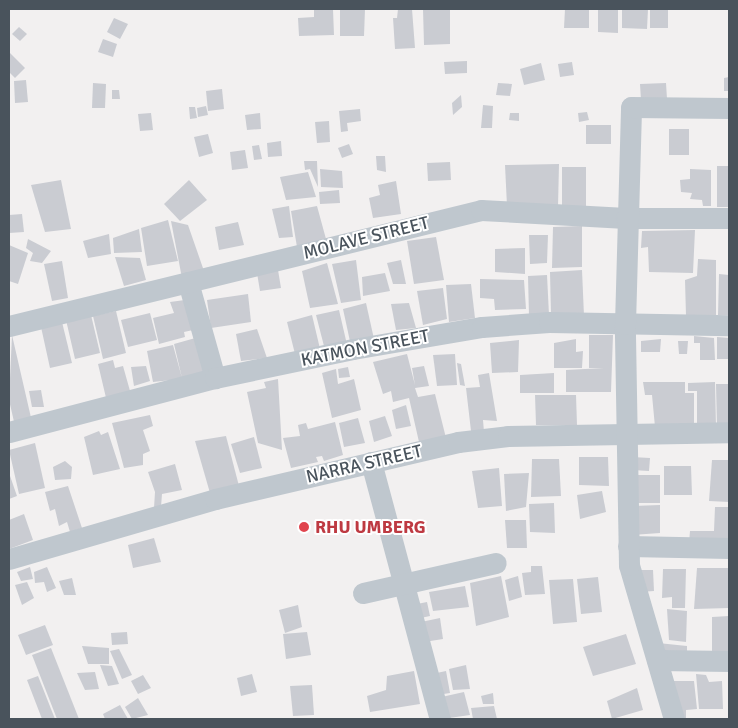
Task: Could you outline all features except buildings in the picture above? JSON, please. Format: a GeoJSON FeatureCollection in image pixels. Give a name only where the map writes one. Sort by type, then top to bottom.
{"type":"FeatureCollection","features":[{"type":"Feature","properties":{"kind":"street"},"geometry":{"type":"LineString","coordinates":[[674,719],[629,565],[625,324],[626,218],[631,107],[729,108]]}},
{"type":"Feature","properties":{"kind":"street","name":"MOLAVE STREET"},"geometry":{"type":"LineString","coordinates":[[9,326],[481,210],[626,218],[729,218]]}},
{"type":"Feature","properties":{"kind":"street"},"geometry":{"type":"LineString","coordinates":[[188,282],[215,378]]}},
{"type":"Feature","properties":{"kind":"street","name":"KATMON STREET"},"geometry":{"type":"LineString","coordinates":[[9,432],[215,378],[353,348],[482,327],[549,322],[729,325]]}},
{"type":"Feature","properties":{"kind":"street","name":"NARRA STREET"},"geometry":{"type":"LineString","coordinates":[[9,559],[206,502],[458,442],[508,436],[729,432]]}},
{"type":"Feature","properties":{"kind":"street"},"geometry":{"type":"LineString","coordinates":[[371,462],[440,719]]}},
{"type":"Feature","properties":{"kind":"street"},"geometry":{"type":"LineString","coordinates":[[628,546],[729,548]]}},
{"type":"Feature","properties":{"kind":"street"},"geometry":{"type":"LineString","coordinates":[[363,593],[403,581],[496,563]]}},
{"type":"Feature","properties":{"kind":"street"},"geometry":{"type":"LineString","coordinates":[[656,660],[729,661]]}},
{"type":"Feature","properties":{"kind":"place","name":"RHU UMBERG"},"geometry":{"type":"Point","coordinates":[304,527]}}]}
